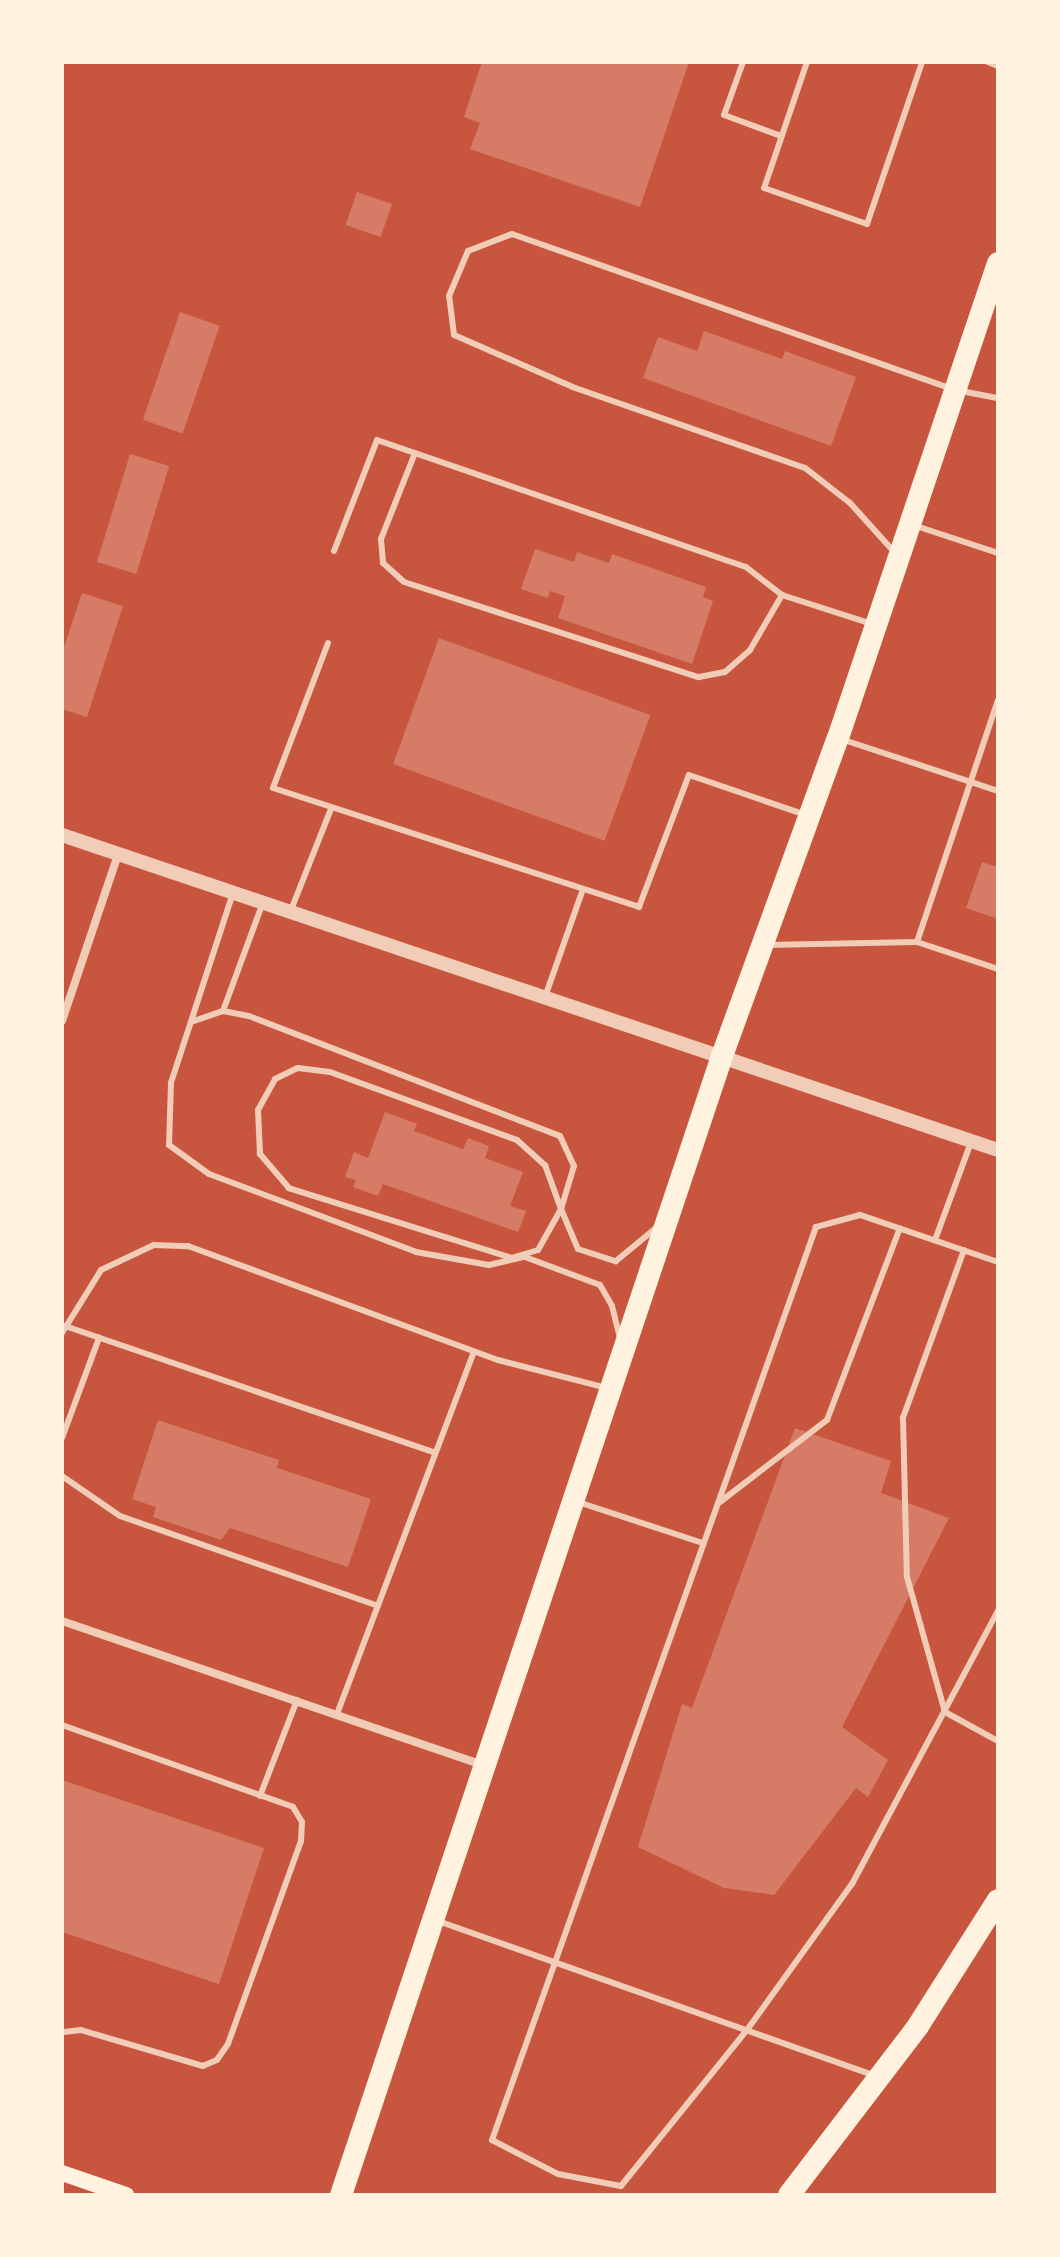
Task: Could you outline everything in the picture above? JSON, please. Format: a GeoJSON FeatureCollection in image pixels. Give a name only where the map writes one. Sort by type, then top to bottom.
{"type":"FeatureCollection","features":[{"type":"Feature","properties":{"kind":"highway"},"geometry":{"type":"LineString","coordinates":[[341,2195],[488,1766],[722,1056],[838,738],[998,263]]}},
{"type":"Feature","properties":{"kind":"highway"},"geometry":{"type":"LineString","coordinates":[[789,2195],[918,2026],[998,1900]]}},
{"type":"Feature","properties":{"kind":"main road"},"geometry":{"type":"LineString","coordinates":[[62,2173],[126,2195]]}},
{"type":"Feature","properties":{"kind":"street"},"geometry":{"type":"LineString","coordinates":[[62,835],[998,1150]]}},
{"type":"Feature","properties":{"kind":"street"},"geometry":{"type":"LineString","coordinates":[[62,1021],[118,855]]}},
{"type":"Feature","properties":{"kind":"street"},"geometry":{"type":"LineString","coordinates":[[62,1621],[488,1766]]}},
{"type":"Feature","properties":{"kind":"lane"},"geometry":{"type":"LineString","coordinates":[[743,62],[724,115],[781,136]]}},
{"type":"Feature","properties":{"kind":"lane"},"geometry":{"type":"LineString","coordinates":[[807,62],[764,188],[867,224],[922,62]]}},
{"type":"Feature","properties":{"kind":"lane"},"geometry":{"type":"LineString","coordinates":[[988,62],[998,66]]}},
{"type":"Feature","properties":{"kind":"lane"},"geometry":{"type":"LineString","coordinates":[[898,557],[850,503],[805,468],[575,388],[454,335],[449,296],[468,251],[512,234],[955,389],[998,398]]}},
{"type":"Feature","properties":{"kind":"lane"},"geometry":{"type":"LineString","coordinates":[[334,551],[377,440],[746,567],[782,595],[875,625]]}},
{"type":"Feature","properties":{"kind":"lane"},"geometry":{"type":"LineString","coordinates":[[415,453],[381,539],[383,563],[404,582],[699,677],[725,672],[750,650],[782,595]]}},
{"type":"Feature","properties":{"kind":"lane"},"geometry":{"type":"LineString","coordinates":[[910,523],[998,553]]}},
{"type":"Feature","properties":{"kind":"lane"},"geometry":{"type":"LineString","coordinates":[[328,643],[273,788],[331,809],[582,892],[639,907],[689,775],[809,816]]}},
{"type":"Feature","properties":{"kind":"lane"},"geometry":{"type":"LineString","coordinates":[[917,942],[998,700]]}},
{"type":"Feature","properties":{"kind":"lane"},"geometry":{"type":"LineString","coordinates":[[838,738],[998,791]]}},
{"type":"Feature","properties":{"kind":"lane"},"geometry":{"type":"LineString","coordinates":[[290,912],[331,809]]}},
{"type":"Feature","properties":{"kind":"lane"},"geometry":{"type":"LineString","coordinates":[[545,997],[582,892]]}},
{"type":"Feature","properties":{"kind":"lane"},"geometry":{"type":"LineString","coordinates":[[191,1022],[223,1011],[249,1016],[560,1136],[574,1166],[561,1209],[538,1250],[525,1257],[489,1265],[416,1252],[209,1174],[169,1145],[171,1083],[233,893]]}},
{"type":"Feature","properties":{"kind":"lane"},"geometry":{"type":"LineString","coordinates":[[223,1011],[263,903]]}},
{"type":"Feature","properties":{"kind":"lane"},"geometry":{"type":"LineString","coordinates":[[762,945],[917,942],[996,969],[998,959]]}},
{"type":"Feature","properties":{"kind":"lane"},"geometry":{"type":"LineString","coordinates":[[623,1351],[612,1306],[600,1285],[525,1257],[512,1258],[289,1188],[260,1154],[258,1110],[275,1079],[298,1068],[330,1072],[517,1140],[545,1165],[578,1249],[616,1261],[668,1218]]}},
{"type":"Feature","properties":{"kind":"lane"},"geometry":{"type":"LineString","coordinates":[[935,1240],[971,1141]]}},
{"type":"Feature","properties":{"kind":"lane"},"geometry":{"type":"LineString","coordinates":[[998,1262],[860,1215],[816,1227],[558,1963],[492,2140],[558,2174],[621,2186],[747,2030],[852,1884],[998,1610]]}},
{"type":"Feature","properties":{"kind":"lane"},"geometry":{"type":"LineString","coordinates":[[718,1504],[827,1420],[900,1228]]}},
{"type":"Feature","properties":{"kind":"lane"},"geometry":{"type":"LineString","coordinates":[[435,1453],[99,1338],[64,1330],[101,1270],[154,1245],[188,1246],[474,1352],[610,1389]]}},
{"type":"Feature","properties":{"kind":"lane"},"geometry":{"type":"LineString","coordinates":[[964,1250],[903,1418],[907,1577],[945,1712],[998,1741]]}},
{"type":"Feature","properties":{"kind":"lane"},"geometry":{"type":"LineString","coordinates":[[62,1438],[99,1338]]}},
{"type":"Feature","properties":{"kind":"lane"},"geometry":{"type":"LineString","coordinates":[[337,1714],[474,1352]]}},
{"type":"Feature","properties":{"kind":"lane"},"geometry":{"type":"LineString","coordinates":[[62,1476],[120,1516],[378,1606]]}},
{"type":"Feature","properties":{"kind":"lane"},"geometry":{"type":"LineString","coordinates":[[575,1501],[703,1543]]}},
{"type":"Feature","properties":{"kind":"lane"},"geometry":{"type":"LineString","coordinates":[[260,1796],[297,1700]]}},
{"type":"Feature","properties":{"kind":"lane"},"geometry":{"type":"LineString","coordinates":[[62,1725],[293,1807],[302,1822],[301,1841],[228,2044],[217,2060],[203,2066],[81,2030],[63,2032]]}},
{"type":"Feature","properties":{"kind":"lane"},"geometry":{"type":"LineString","coordinates":[[435,1920],[879,2077]]}},
{"type":"Feature","properties":{"kind":"building"},"geometry":{"type":"Polygon","coordinates":[[[482,62],[689,62],[640,207],[470,149],[480,123],[464,117],[482,62]]]}},
{"type":"Feature","properties":{"kind":"building"},"geometry":{"type":"Polygon","coordinates":[[[357,192],[392,204],[381,237],[346,225],[357,192]]]}},
{"type":"Feature","properties":{"kind":"building"},"geometry":{"type":"Polygon","coordinates":[[[180,312],[220,326],[183,433],[143,420],[180,312]]]}},
{"type":"Feature","properties":{"kind":"building"},"geometry":{"type":"Polygon","coordinates":[[[704,331],[782,359],[785,351],[856,377],[831,446],[643,378],[658,337],[697,351],[704,331]]]}},
{"type":"Feature","properties":{"kind":"building"},"geometry":{"type":"Polygon","coordinates":[[[130,454],[169,466],[136,574],[97,562],[130,454]]]}},
{"type":"Feature","properties":{"kind":"building"},"geometry":{"type":"Polygon","coordinates":[[[535,549],[574,562],[577,552],[609,563],[612,554],[706,587],[703,597],[713,601],[692,664],[558,618],[565,596],[550,591],[548,598],[521,589],[535,549]]]}},
{"type":"Feature","properties":{"kind":"building"},"geometry":{"type":"Polygon","coordinates":[[[82,593],[123,606],[87,717],[62,709],[62,653],[82,593]]]}},
{"type":"Feature","properties":{"kind":"building"},"geometry":{"type":"Polygon","coordinates":[[[439,638],[650,715],[605,841],[393,764],[439,638]]]}},
{"type":"Feature","properties":{"kind":"building"},"geometry":{"type":"Polygon","coordinates":[[[982,862],[998,867],[998,919],[966,908],[982,862]]]}},
{"type":"Feature","properties":{"kind":"building"},"geometry":{"type":"Polygon","coordinates":[[[385,1112],[417,1124],[414,1131],[463,1149],[468,1138],[489,1146],[485,1158],[523,1172],[510,1206],[526,1211],[518,1232],[383,1184],[378,1196],[353,1187],[356,1180],[345,1177],[354,1152],[368,1158],[385,1112]]]}},
{"type":"Feature","properties":{"kind":"building"},"geometry":{"type":"Polygon","coordinates":[[[158,1420],[279,1460],[277,1468],[371,1499],[348,1567],[230,1528],[221,1540],[153,1517],[156,1507],[132,1499],[158,1420]]]}},
{"type":"Feature","properties":{"kind":"building"},"geometry":{"type":"Polygon","coordinates":[[[795,1428],[891,1461],[881,1493],[949,1518],[842,1727],[888,1760],[868,1797],[856,1788],[774,1895],[724,1888],[638,1847],[682,1704],[692,1708],[795,1428]]]}},
{"type":"Feature","properties":{"kind":"building"},"geometry":{"type":"Polygon","coordinates":[[[62,1780],[264,1848],[219,1984],[62,1932],[62,1780]]]}}]}
